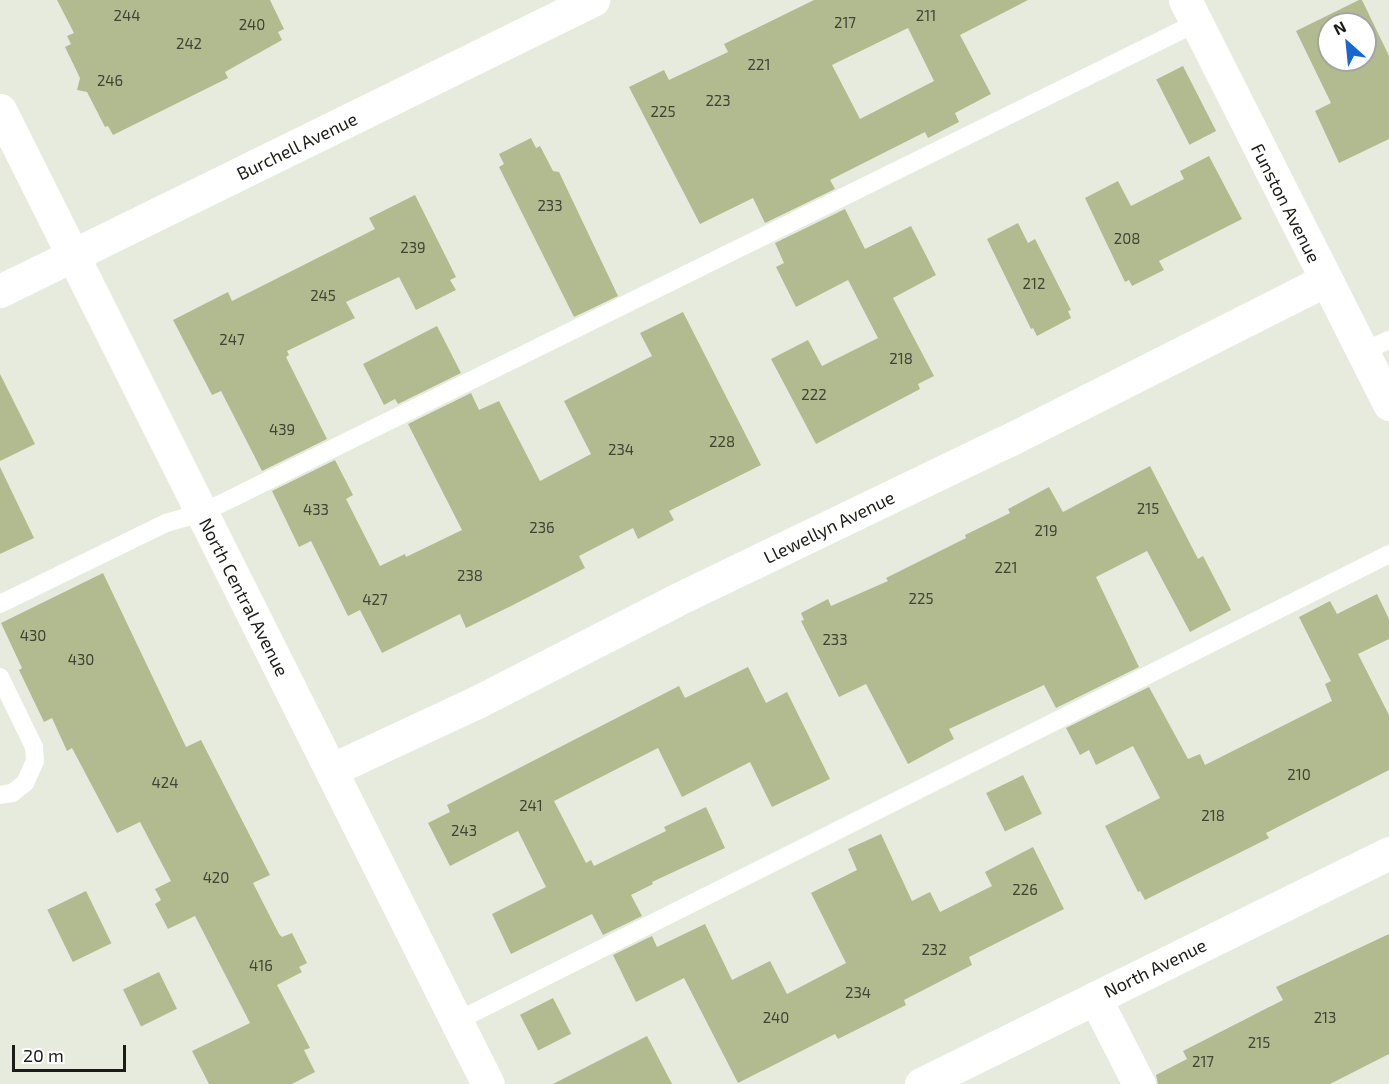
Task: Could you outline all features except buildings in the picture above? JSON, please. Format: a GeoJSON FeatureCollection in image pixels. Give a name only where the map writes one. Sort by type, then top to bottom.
{"type":"FeatureCollection","features":[{"type":"Feature","properties":{"kind":"street","name":"Burchell Avenue"},"geometry":{"type":"LineString","coordinates":[[0,291],[593,0]]}},
{"type":"Feature","properties":{"kind":"street","name":"Funston Avenue"},"geometry":{"type":"LineString","coordinates":[[1190,11],[1325,280],[1375,346],[1389,404]]}},
{"type":"Feature","properties":{"kind":"street","name":"North Central Avenue"},"geometry":{"type":"LineString","coordinates":[[0,110],[488,1084]]}},
{"type":"Feature","properties":{"kind":"street","name":"Llewellyn Avenue"},"geometry":{"type":"LineString","coordinates":[[331,770],[477,702],[674,601],[1003,443],[1325,280]]}},
{"type":"Feature","properties":{"kind":"street","name":"North Avenue"},"geometry":{"type":"LineString","coordinates":[[921,1084],[1389,853]]}},
{"type":"Feature","properties":{"kind":"street"},"geometry":{"type":"LineString","coordinates":[[1095,998],[1139,1084]]}},
{"type":"Feature","properties":{"kind":"lane"},"geometry":{"type":"LineString","coordinates":[[0,604],[166,523],[202,513],[1190,11]]}},
{"type":"Feature","properties":{"kind":"lane"},"geometry":{"type":"LineString","coordinates":[[457,1021],[1389,554]]}},
{"type":"Feature","properties":{"kind":"lane"},"geometry":{"type":"LineString","coordinates":[[0,677],[34,747],[35,761],[25,783],[12,793],[0,795]]}}]}
